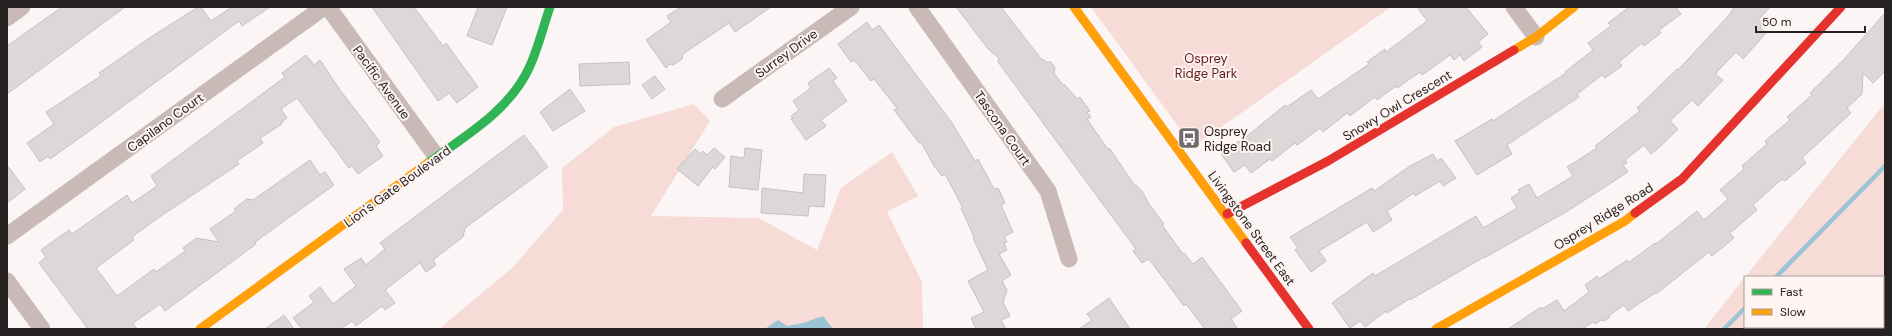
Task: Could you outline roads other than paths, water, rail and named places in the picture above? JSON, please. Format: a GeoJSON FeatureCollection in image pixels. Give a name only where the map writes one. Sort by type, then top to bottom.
{"type":"FeatureCollection","features":[{"type":"Feature","properties":{"kind":"street"},"geometry":{"type":"LineString","coordinates":[[7,18],[22,7]]}},
{"type":"Feature","properties":{"kind":"street","name":"Capilano Court"},"geometry":{"type":"LineString","coordinates":[[7,236],[324,7]]}},
{"type":"Feature","properties":{"kind":"street","name":"Pacific Avenue"},"geometry":{"type":"LineString","coordinates":[[328,7],[436,156]]}},
{"type":"Feature","properties":{"kind":"street","name":"Lion's Gate Boulevard"},"geometry":{"type":"LineString","coordinates":[[200,329],[488,119],[510,97],[528,68],[550,7]]}},
{"type":"Feature","properties":{"kind":"street","name":"Surrey Drive"},"geometry":{"type":"LineString","coordinates":[[722,99],[851,7]]}},
{"type":"Feature","properties":{"kind":"street","name":"Tascona Court"},"geometry":{"type":"LineString","coordinates":[[917,7],[1048,191],[1069,259]]}},
{"type":"Feature","properties":{"kind":"street","name":"Livingstone Street East"},"geometry":{"type":"LineString","coordinates":[[1074,7],[1227,214],[1309,329]]}},
{"type":"Feature","properties":{"kind":"street"},"geometry":{"type":"LineString","coordinates":[[1514,7],[1536,37]]}},
{"type":"Feature","properties":{"kind":"street","name":"Snowy Owl Crescent"},"geometry":{"type":"LineString","coordinates":[[1227,214],[1328,161],[1536,37],[1574,7]]}},
{"type":"Feature","properties":{"kind":"street","name":"Osprey Ridge Road"},"geometry":{"type":"LineString","coordinates":[[1436,329],[1626,221],[1677,183],[1746,111],[1841,7]]}},
{"type":"Feature","properties":{"kind":"street"},"geometry":{"type":"LineString","coordinates":[[7,281],[42,329]]}},
{"type":"Feature","properties":{"kind":"water"},"geometry":{"type":"Polygon","coordinates":[[[823,316],[833,329],[765,329],[778,320],[787,326],[803,323],[823,316]]]}},
{"type":"Feature","properties":{"kind":"waterway"},"geometry":{"type":"LineString","coordinates":[[1777,276],[1885,166]]}},
{"type":"Feature","properties":{"kind":"waterway"},"geometry":{"type":"LineString","coordinates":[[1724,329],[1744,309]]}},
{"type":"Feature","properties":{"kind":"place","name":"Osprey Ridge Road"},"geometry":{"type":"Point","coordinates":[1189,138]}},
{"type":"Feature","properties":{"kind":"park label","name":"Osprey Ridge Park"},"geometry":{"type":"Point","coordinates":[1206,66]}}]}
